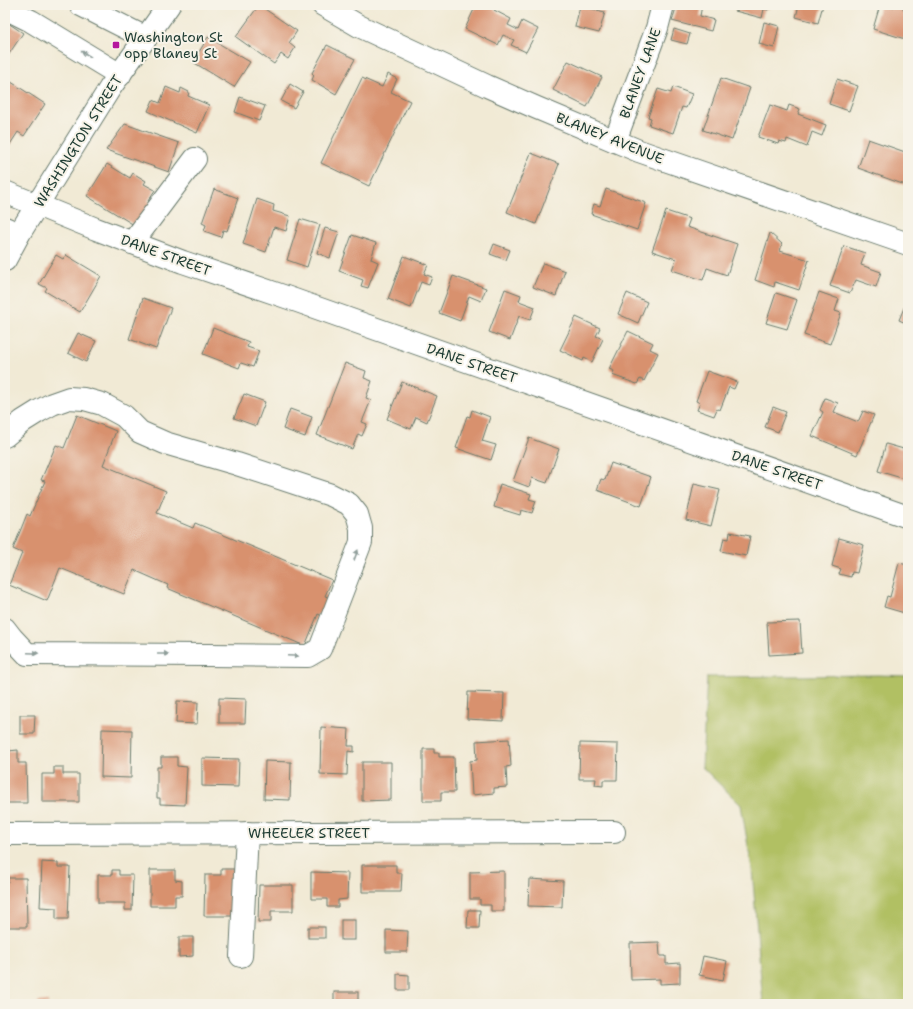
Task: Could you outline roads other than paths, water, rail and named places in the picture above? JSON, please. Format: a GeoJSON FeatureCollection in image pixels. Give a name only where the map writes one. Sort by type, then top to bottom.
{"type":"FeatureCollection","features":[{"type":"Feature","properties":{"kind":"street"},"geometry":{"type":"LineString","coordinates":[[81,5],[146,38]]}},
{"type":"Feature","properties":{"kind":"street","name":"WASHINGTON STREET"},"geometry":{"type":"LineString","coordinates":[[5,260],[12,231],[37,205],[110,88],[169,5]]}},
{"type":"Feature","properties":{"kind":"street","name":"BLANEY AVENUE"},"geometry":{"type":"LineString","coordinates":[[323,5],[359,26],[459,73],[615,141],[908,244]]}},
{"type":"Feature","properties":{"kind":"street","name":"BLANEY LANE"},"geometry":{"type":"LineString","coordinates":[[615,141],[657,28],[663,5]]}},
{"type":"Feature","properties":{"kind":"street"},"geometry":{"type":"LineString","coordinates":[[5,8],[31,21],[120,75]]}},
{"type":"Feature","properties":{"kind":"street"},"geometry":{"type":"LineString","coordinates":[[132,243],[196,159]]}},
{"type":"Feature","properties":{"kind":"street","name":"DANE STREET"},"geometry":{"type":"LineString","coordinates":[[5,192],[183,262],[908,517]]}},
{"type":"Feature","properties":{"kind":"street"},"geometry":{"type":"LineString","coordinates":[[5,436],[23,421],[39,411],[69,398],[84,399],[96,402],[124,416],[140,432],[166,443],[237,464],[331,495],[349,504],[357,514],[361,528],[361,535],[360,542],[320,649],[308,656],[207,654],[27,654],[5,629]]}},
{"type":"Feature","properties":{"kind":"street","name":"WHEELER STREET"},"geometry":{"type":"LineString","coordinates":[[5,834],[614,832]]}},
{"type":"Feature","properties":{"kind":"street"},"geometry":{"type":"LineString","coordinates":[[242,956],[247,833]]}},
{"type":"Feature","properties":{"kind":"place","name":"Washington St opp Blaney St"},"geometry":{"type":"Point","coordinates":[116,45]}}]}
